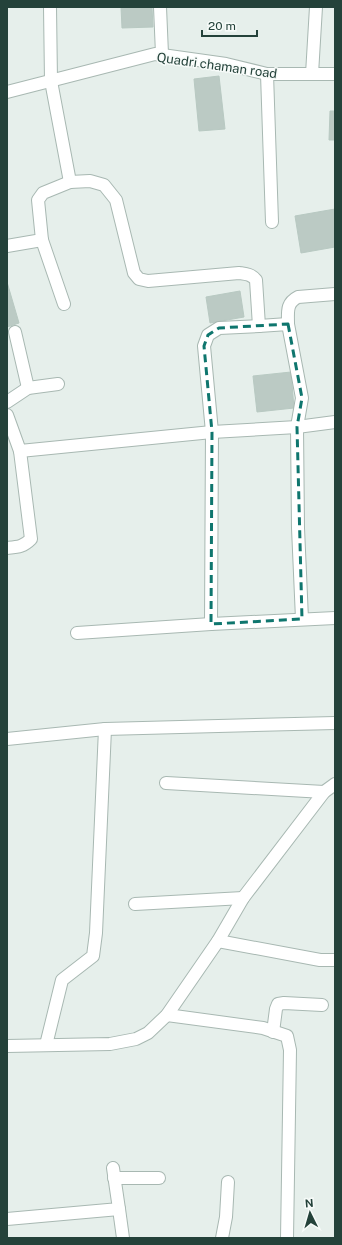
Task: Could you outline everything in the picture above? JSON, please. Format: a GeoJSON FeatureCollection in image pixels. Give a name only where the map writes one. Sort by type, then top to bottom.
{"type":"FeatureCollection","features":[{"type":"Feature","properties":{"kind":"street"},"geometry":{"type":"LineString","coordinates":[[50,7],[51,81],[70,182]]}},
{"type":"Feature","properties":{"kind":"street"},"geometry":{"type":"LineString","coordinates":[[160,7],[162,54]]}},
{"type":"Feature","properties":{"kind":"street"},"geometry":{"type":"LineString","coordinates":[[312,74],[316,7]]}},
{"type":"Feature","properties":{"kind":"street","name":"Quadri chaman road"},"geometry":{"type":"LineString","coordinates":[[7,92],[155,54],[226,64],[266,74],[335,74]]}},
{"type":"Feature","properties":{"kind":"street"},"geometry":{"type":"LineString","coordinates":[[266,74],[272,222]]}},
{"type":"Feature","properties":{"kind":"street"},"geometry":{"type":"LineString","coordinates":[[64,304],[42,240],[38,200],[43,193],[70,182],[90,182],[104,186],[116,200],[134,273],[139,279],[148,281],[239,273],[248,274],[256,280],[259,326]]}},
{"type":"Feature","properties":{"kind":"street"},"geometry":{"type":"LineString","coordinates":[[7,246],[42,240]]}},
{"type":"Feature","properties":{"kind":"street"},"geometry":{"type":"LineString","coordinates":[[302,619],[297,427],[302,398],[288,324],[288,308],[290,302],[298,297],[335,294]]}},
{"type":"Feature","properties":{"kind":"street"},"geometry":{"type":"LineString","coordinates":[[210,624],[212,432],[204,346],[208,335],[219,328],[288,324]]}},
{"type":"Feature","properties":{"kind":"street"},"geometry":{"type":"LineString","coordinates":[[15,332],[28,388]]}},
{"type":"Feature","properties":{"kind":"street"},"geometry":{"type":"LineString","coordinates":[[7,402],[28,388],[58,384]]}},
{"type":"Feature","properties":{"kind":"street"},"geometry":{"type":"LineString","coordinates":[[7,415],[20,451],[31,539],[26,544],[21,546],[7,548]]}},
{"type":"Feature","properties":{"kind":"street"},"geometry":{"type":"LineString","coordinates":[[20,451],[212,432],[297,427],[335,422]]}},
{"type":"Feature","properties":{"kind":"street"},"geometry":{"type":"LineString","coordinates":[[77,633],[210,624],[335,618]]}},
{"type":"Feature","properties":{"kind":"street"},"geometry":{"type":"LineString","coordinates":[[7,739],[105,729],[335,723]]}},
{"type":"Feature","properties":{"kind":"street"},"geometry":{"type":"LineString","coordinates":[[46,1045],[62,980],[93,956],[96,933],[105,729]]}},
{"type":"Feature","properties":{"kind":"street"},"geometry":{"type":"LineString","coordinates":[[166,783],[324,792]]}},
{"type":"Feature","properties":{"kind":"street"},"geometry":{"type":"LineString","coordinates":[[7,1046],[110,1044],[136,1038],[148,1033],[168,1015],[218,941],[243,898],[324,792],[335,784]]}},
{"type":"Feature","properties":{"kind":"street"},"geometry":{"type":"LineString","coordinates":[[135,904],[243,898]]}},
{"type":"Feature","properties":{"kind":"street"},"geometry":{"type":"LineString","coordinates":[[218,941],[320,960],[335,960]]}},
{"type":"Feature","properties":{"kind":"street"},"geometry":{"type":"LineString","coordinates":[[273,1032],[278,1004],[322,1005]]}},
{"type":"Feature","properties":{"kind":"street"},"geometry":{"type":"LineString","coordinates":[[168,1015],[263,1028],[287,1036],[290,1050],[287,1238]]}},
{"type":"Feature","properties":{"kind":"street"},"geometry":{"type":"LineString","coordinates":[[123,1238],[113,1173],[159,1178]]}},
{"type":"Feature","properties":{"kind":"street"},"geometry":{"type":"LineString","coordinates":[[222,1238],[226,1217],[228,1182]]}},
{"type":"Feature","properties":{"kind":"street"},"geometry":{"type":"LineString","coordinates":[[7,1219],[119,1209]]}},
{"type":"Feature","properties":{"kind":"highlighted area"},"geometry":{"type":"Polygon","coordinates":[[[288,324],[302,398],[297,427],[302,619],[211,624],[212,432],[204,346],[208,335],[219,328],[288,324]]]}},
{"type":"Feature","properties":{"kind":"building"},"geometry":{"type":"Polygon","coordinates":[[[121,7],[152,7],[153,27],[122,28],[121,7]]]}},
{"type":"Feature","properties":{"kind":"building"},"geometry":{"type":"Polygon","coordinates":[[[219,76],[225,129],[199,131],[194,79],[219,76]]]}},
{"type":"Feature","properties":{"kind":"building"},"geometry":{"type":"Polygon","coordinates":[[[330,111],[335,111],[335,140],[329,140],[330,111]]]}},
{"type":"Feature","properties":{"kind":"building"},"geometry":{"type":"Polygon","coordinates":[[[335,209],[335,247],[301,253],[295,216],[335,209]]]}},
{"type":"Feature","properties":{"kind":"building"},"geometry":{"type":"Polygon","coordinates":[[[7,282],[19,323],[7,327],[7,282]]]}},
{"type":"Feature","properties":{"kind":"building"},"geometry":{"type":"Polygon","coordinates":[[[240,291],[244,317],[210,323],[206,297],[240,291]]]}},
{"type":"Feature","properties":{"kind":"building"},"geometry":{"type":"Polygon","coordinates":[[[291,372],[294,408],[257,412],[253,376],[291,372]]]}}]}
